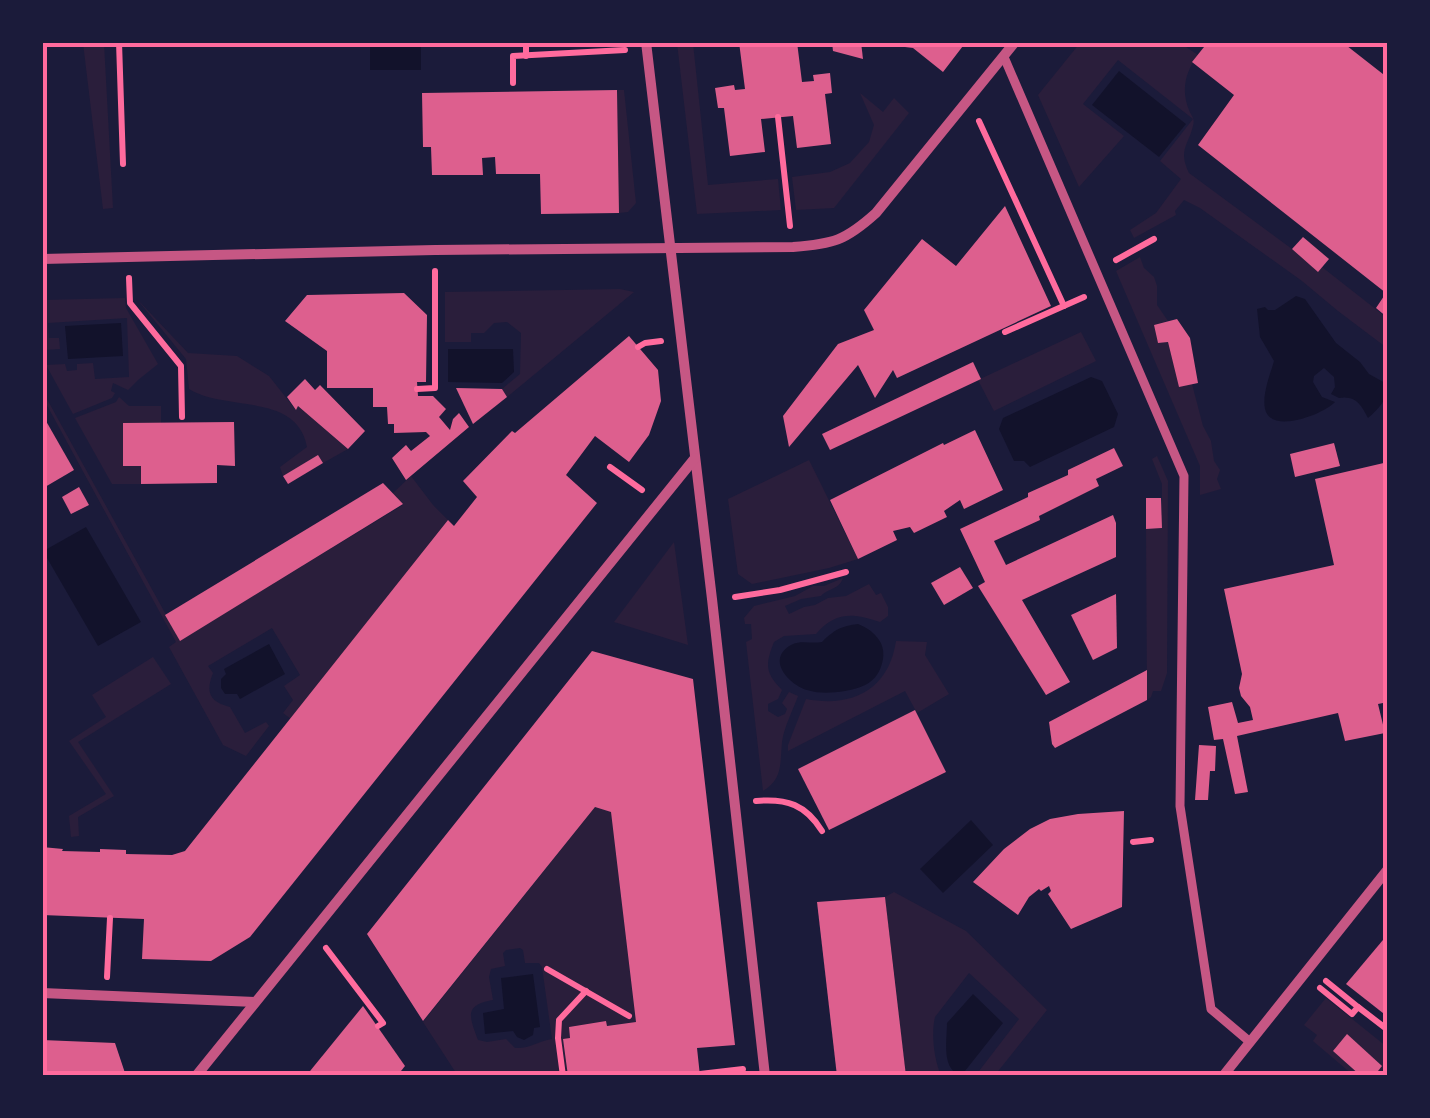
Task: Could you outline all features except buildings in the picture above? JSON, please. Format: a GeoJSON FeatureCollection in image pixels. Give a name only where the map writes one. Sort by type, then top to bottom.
{"type":"FeatureCollection","features":[{"type":"Feature","properties":{"kind":"street"},"geometry":{"type":"LineString","coordinates":[[646,42],[765,1071]]}},
{"type":"Feature","properties":{"kind":"street"},"geometry":{"type":"LineString","coordinates":[[42,259],[793,247],[832,243],[876,213],[1015,42]]}},
{"type":"Feature","properties":{"kind":"street"},"geometry":{"type":"LineString","coordinates":[[1004,57],[1184,476],[1180,806],[1211,1010],[1250,1042]]}},
{"type":"Feature","properties":{"kind":"street"},"geometry":{"type":"LineString","coordinates":[[196,1076],[695,457]]}},
{"type":"Feature","properties":{"kind":"street"},"geometry":{"type":"LineString","coordinates":[[1223,1076],[1388,869]]}},
{"type":"Feature","properties":{"kind":"street"},"geometry":{"type":"LineString","coordinates":[[42,993],[256,1002]]}},
{"type":"Feature","properties":{"kind":"path"},"geometry":{"type":"LineString","coordinates":[[119,42],[123,164]]}},
{"type":"Feature","properties":{"kind":"path"},"geometry":{"type":"LineString","coordinates":[[526,42],[526,56]]}},
{"type":"Feature","properties":{"kind":"path"},"geometry":{"type":"LineString","coordinates":[[513,83],[514,56],[620,50]]}},
{"type":"Feature","properties":{"kind":"path"},"geometry":{"type":"LineString","coordinates":[[969,99],[1068,304],[1005,332]]}},
{"type":"Feature","properties":{"kind":"path"},"geometry":{"type":"LineString","coordinates":[[778,117],[793,247]]}},
{"type":"Feature","properties":{"kind":"path"},"geometry":{"type":"LineString","coordinates":[[1096,271],[1154,239]]}},
{"type":"Feature","properties":{"kind":"path"},"geometry":{"type":"LineString","coordinates":[[417,388],[435,388],[435,250]]}},
{"type":"Feature","properties":{"kind":"path"},"geometry":{"type":"LineString","coordinates":[[128,257],[130,304],[181,366],[182,418]]}},
{"type":"Feature","properties":{"kind":"path"},"geometry":{"type":"LineString","coordinates":[[638,347],[654,342]]}},
{"type":"Feature","properties":{"kind":"path"},"geometry":{"type":"LineString","coordinates":[[610,468],[659,502]]}},
{"type":"Feature","properties":{"kind":"path"},"geometry":{"type":"LineString","coordinates":[[712,600],[780,590],[846,572]]}},
{"type":"Feature","properties":{"kind":"path"},"geometry":{"type":"LineString","coordinates":[[764,800],[798,806],[811,813],[822,831]]}},
{"type":"Feature","properties":{"kind":"path"},"geometry":{"type":"LineString","coordinates":[[1132,842],[1151,840]]}},
{"type":"Feature","properties":{"kind":"path"},"geometry":{"type":"LineString","coordinates":[[106,996],[110,918]]}},
{"type":"Feature","properties":{"kind":"path"},"geometry":{"type":"LineString","coordinates":[[314,930],[383,1023],[378,1026]]}},
{"type":"Feature","properties":{"kind":"path"},"geometry":{"type":"LineString","coordinates":[[548,969],[629,1016]]}},
{"type":"Feature","properties":{"kind":"path"},"geometry":{"type":"LineString","coordinates":[[1303,974],[1352,1014],[1358,1006]]}},
{"type":"Feature","properties":{"kind":"path"},"geometry":{"type":"LineString","coordinates":[[1338,990],[1388,1030]]}},
{"type":"Feature","properties":{"kind":"path"},"geometry":{"type":"LineString","coordinates":[[562,1076],[559,1020],[586,991]]}},
{"type":"Feature","properties":{"kind":"path"},"geometry":{"type":"LineString","coordinates":[[700,1074],[765,1071]]}},
{"type":"Feature","properties":{"kind":"shaded area"},"geometry":{"type":"Polygon","coordinates":[[[83,43],[104,43],[113,208],[103,209],[83,43]]]}},
{"type":"Feature","properties":{"kind":"shaded area"},"geometry":{"type":"Polygon","coordinates":[[[370,43],[421,43],[421,70],[370,70],[370,43]]]}},
{"type":"Feature","properties":{"kind":"shaded area"},"geometry":{"type":"Polygon","coordinates":[[[677,43],[693,43],[708,185],[778,179],[781,210],[697,214],[677,43]]]}},
{"type":"Feature","properties":{"kind":"shaded area"},"geometry":{"type":"Polygon","coordinates":[[[1080,43],[1180,43],[1198,55],[1187,75],[1185,89],[1194,121],[1184,153],[1189,173],[1317,271],[1322,267],[1387,318],[1387,348],[1302,281],[1184,200],[1176,215],[1134,238],[1130,230],[1156,213],[1181,179],[1160,161],[1193,119],[1118,60],[1083,104],[1124,136],[1079,187],[1038,95],[1080,43]]]}},
{"type":"Feature","properties":{"kind":"shaded area"},"geometry":{"type":"Polygon","coordinates":[[[1119,71],[1186,124],[1159,157],[1092,105],[1119,71]]]}},
{"type":"Feature","properties":{"kind":"shaded area"},"geometry":{"type":"Polygon","coordinates":[[[617,90],[624,90],[636,203],[628,212],[619,213],[617,90]]]}},
{"type":"Feature","properties":{"kind":"shaded area"},"geometry":{"type":"Polygon","coordinates":[[[860,93],[883,112],[894,98],[909,113],[834,208],[796,210],[792,177],[830,172],[850,163],[869,142],[874,125],[860,93]]]}},
{"type":"Feature","properties":{"kind":"shaded area"},"geometry":{"type":"Polygon","coordinates":[[[1140,257],[1144,268],[1154,277],[1157,305],[1168,321],[1154,325],[1158,343],[1168,342],[1179,386],[1192,384],[1220,470],[1217,479],[1221,489],[1200,495],[1200,466],[1116,271],[1140,257]]]}},
{"type":"Feature","properties":{"kind":"shaded area"},"geometry":{"type":"Polygon","coordinates":[[[445,292],[634,292],[507,397],[502,389],[520,374],[521,333],[507,322],[494,323],[484,333],[471,333],[471,342],[445,342],[445,292]]]}},
{"type":"Feature","properties":{"kind":"shaded area"},"geometry":{"type":"Polygon","coordinates":[[[1296,296],[1305,299],[1336,343],[1369,374],[1387,384],[1382,403],[1368,418],[1353,399],[1331,394],[1334,377],[1324,368],[1313,382],[1322,397],[1335,402],[1298,420],[1277,421],[1269,417],[1265,397],[1274,361],[1260,337],[1257,309],[1275,310],[1296,296]]]}},
{"type":"Feature","properties":{"kind":"shaded area"},"geometry":{"type":"Polygon","coordinates":[[[125,298],[126,308],[158,364],[128,390],[113,383],[112,398],[73,414],[46,365],[65,364],[67,371],[77,370],[77,364],[93,363],[95,379],[129,377],[127,318],[48,323],[49,338],[59,338],[60,349],[45,350],[43,360],[43,300],[125,298]]]}},
{"type":"Feature","properties":{"kind":"shaded area"},"geometry":{"type":"Polygon","coordinates":[[[136,298],[188,353],[237,356],[269,376],[295,409],[298,406],[348,449],[323,463],[318,456],[283,476],[280,467],[307,447],[301,430],[290,418],[275,411],[204,396],[189,389],[186,359],[136,298]]]}},
{"type":"Feature","properties":{"kind":"shaded area"},"geometry":{"type":"Polygon","coordinates":[[[121,323],[123,356],[68,359],[65,326],[121,323]]]}},
{"type":"Feature","properties":{"kind":"shaded area"},"geometry":{"type":"Polygon","coordinates":[[[1081,332],[1096,361],[994,411],[978,380],[1081,332]]]}},
{"type":"Feature","properties":{"kind":"shaded area"},"geometry":{"type":"Polygon","coordinates":[[[448,349],[513,349],[514,372],[502,383],[448,382],[448,349]]]}},
{"type":"Feature","properties":{"kind":"shaded area"},"geometry":{"type":"Polygon","coordinates":[[[1091,377],[1102,381],[1118,414],[1114,427],[1030,467],[1024,461],[1014,461],[999,429],[1003,418],[1091,377]]]}},
{"type":"Feature","properties":{"kind":"shaded area"},"geometry":{"type":"Polygon","coordinates":[[[42,390],[180,640],[403,505],[393,493],[411,476],[448,520],[291,719],[283,713],[293,700],[284,686],[300,675],[272,628],[208,666],[213,673],[211,696],[230,707],[245,733],[266,722],[269,726],[246,756],[223,745],[169,647],[176,642],[42,390]]]}},
{"type":"Feature","properties":{"kind":"shaded area"},"geometry":{"type":"Polygon","coordinates":[[[119,397],[129,406],[161,406],[161,423],[123,423],[123,466],[141,466],[141,484],[112,484],[75,418],[116,402],[119,397]]]}},
{"type":"Feature","properties":{"kind":"shaded area"},"geometry":{"type":"Polygon","coordinates":[[[1157,456],[1168,481],[1167,673],[1161,691],[1153,691],[1147,700],[1146,529],[1162,528],[1162,484],[1152,459],[1157,456]]]}},
{"type":"Feature","properties":{"kind":"shaded area"},"geometry":{"type":"Polygon","coordinates":[[[809,460],[858,559],[752,584],[738,574],[728,499],[809,460]]]}},
{"type":"Feature","properties":{"kind":"shaded area"},"geometry":{"type":"Polygon","coordinates":[[[86,527],[141,622],[98,646],[47,558],[47,549],[86,527]]]}},
{"type":"Feature","properties":{"kind":"shaded area"},"geometry":{"type":"Polygon","coordinates":[[[674,542],[688,645],[614,622],[674,542]]]}},
{"type":"Feature","properties":{"kind":"shaded area"},"geometry":{"type":"Polygon","coordinates":[[[843,578],[821,596],[785,606],[789,614],[828,598],[846,596],[869,584],[876,595],[881,593],[888,616],[880,622],[845,616],[830,621],[816,634],[784,636],[774,642],[768,668],[782,690],[778,699],[768,704],[768,711],[778,717],[785,714],[787,709],[782,703],[789,692],[798,696],[783,736],[777,776],[763,791],[746,642],[752,639],[751,624],[745,624],[744,618],[754,606],[843,578]]]}},
{"type":"Feature","properties":{"kind":"shaded area"},"geometry":{"type":"Polygon","coordinates":[[[858,624],[873,633],[882,647],[881,667],[870,682],[845,691],[817,692],[800,687],[782,671],[780,657],[791,645],[822,642],[838,629],[858,624]]]}},
{"type":"Feature","properties":{"kind":"shaded area"},"geometry":{"type":"Polygon","coordinates":[[[896,641],[927,642],[925,655],[949,694],[917,713],[905,691],[788,751],[806,699],[839,700],[866,691],[886,672],[896,641]]]}},
{"type":"Feature","properties":{"kind":"shaded area"},"geometry":{"type":"Polygon","coordinates":[[[269,644],[285,674],[240,699],[237,694],[225,694],[221,688],[224,669],[269,644]]]}},
{"type":"Feature","properties":{"kind":"shaded area"},"geometry":{"type":"Polygon","coordinates":[[[153,657],[171,684],[78,742],[114,796],[78,817],[79,836],[71,837],[69,816],[106,794],[69,741],[106,717],[92,695],[153,657]]]}},
{"type":"Feature","properties":{"kind":"shaded area"},"geometry":{"type":"Polygon","coordinates":[[[595,807],[611,812],[636,1022],[607,1026],[606,1021],[569,1027],[570,1038],[563,1040],[568,1075],[458,1076],[423,1022],[595,807]],[[506,950],[505,966],[491,969],[493,1000],[477,1005],[471,1013],[478,1040],[506,1039],[520,1048],[552,1039],[542,967],[539,963],[525,963],[523,950],[506,950]]]}},
{"type":"Feature","properties":{"kind":"shaded area"},"geometry":{"type":"Polygon","coordinates":[[[971,820],[993,845],[943,893],[920,869],[971,820]]]}},
{"type":"Feature","properties":{"kind":"shaded area"},"geometry":{"type":"Polygon","coordinates":[[[894,892],[966,931],[1047,1010],[995,1075],[976,1075],[1019,1019],[969,973],[935,1017],[934,1047],[941,1075],[906,1075],[885,897],[894,892]]]}},
{"type":"Feature","properties":{"kind":"shaded area"},"geometry":{"type":"Polygon","coordinates":[[[533,974],[540,1027],[534,1028],[533,1035],[524,1040],[513,1031],[485,1034],[483,1013],[504,1009],[501,978],[533,974]]]}},
{"type":"Feature","properties":{"kind":"shaded area"},"geometry":{"type":"Polygon","coordinates":[[[973,994],[1003,1023],[965,1071],[956,1073],[947,1057],[947,1023],[973,994]]]}},
{"type":"Feature","properties":{"kind":"shaded area"},"geometry":{"type":"Polygon","coordinates":[[[1326,998],[1387,1047],[1387,1075],[1353,1075],[1313,1041],[1317,1035],[1304,1025],[1326,998]]]}}]}
